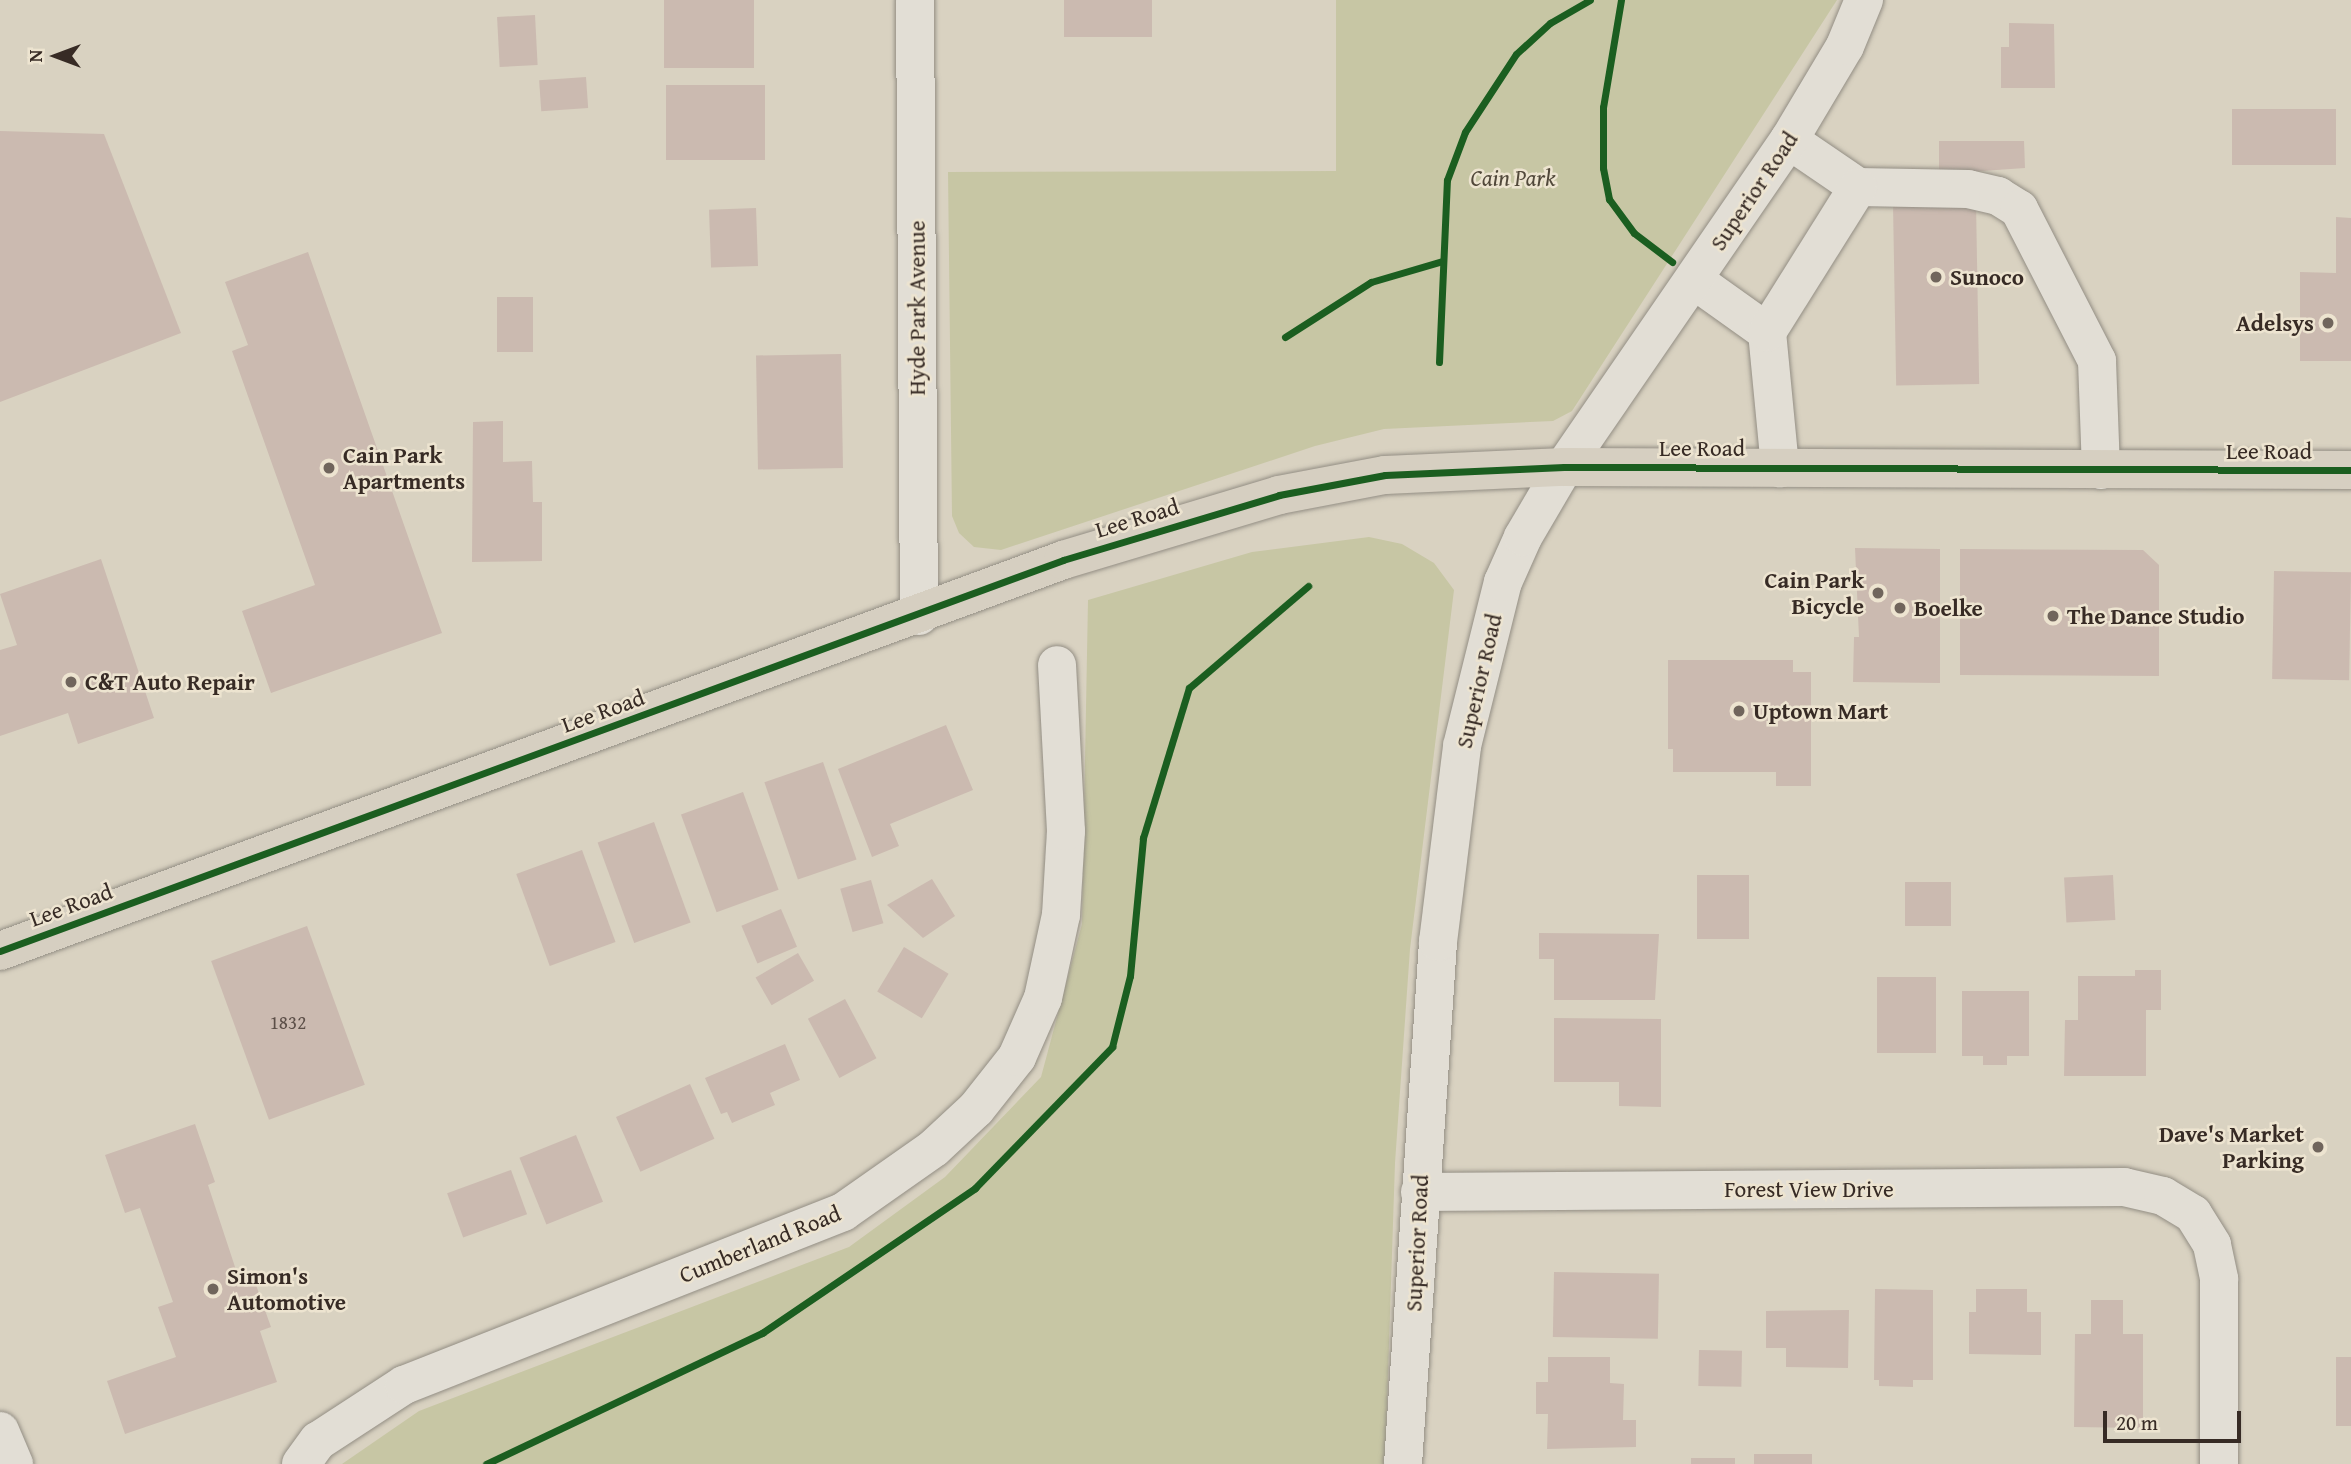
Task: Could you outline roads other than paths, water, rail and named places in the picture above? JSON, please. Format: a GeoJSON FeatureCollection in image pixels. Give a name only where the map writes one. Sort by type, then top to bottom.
{"type":"FeatureCollection","features":[{"type":"Feature","properties":{"kind":"main road","name":"Lee Road"},"geometry":{"type":"LineString","coordinates":[[0,951],[1063,561],[1279,495],[1385,475],[1564,467],[2351,470]]}},
{"type":"Feature","properties":{"kind":"street","name":"Hyde Park Avenue"},"geometry":{"type":"LineString","coordinates":[[915,0],[919,616]]}},
{"type":"Feature","properties":{"kind":"street","name":"Superior Road"},"geometry":{"type":"LineString","coordinates":[[1404,1464],[1419,1192],[1438,942],[1462,747],[1509,565],[1564,467],[1790,140],[1845,46],[1864,0]]}},
{"type":"Feature","properties":{"kind":"street"},"geometry":{"type":"LineString","coordinates":[[1790,140],[1858,187],[1968,188],[1998,196],[2018,209],[2097,361],[2101,470]]}},
{"type":"Feature","properties":{"kind":"street"},"geometry":{"type":"LineString","coordinates":[[1780,468],[1767,332],[1858,187]]}},
{"type":"Feature","properties":{"kind":"street"},"geometry":{"type":"LineString","coordinates":[[1694,279],[1767,332]]}},
{"type":"Feature","properties":{"kind":"street","name":"Cumberland Road"},"geometry":{"type":"LineString","coordinates":[[301,1464],[318,1441],[404,1385],[843,1212],[934,1148],[976,1109],[1017,1057],[1043,998],[1061,915],[1066,831],[1057,665]]}},
{"type":"Feature","properties":{"kind":"street","name":"Forest View Drive"},"geometry":{"type":"LineString","coordinates":[[1419,1192],[2124,1187],[2162,1196],[2193,1214],[2212,1244],[2219,1279],[2219,1464]]}},
{"type":"Feature","properties":{"kind":"street"},"geometry":{"type":"LineString","coordinates":[[0,1431],[14,1464]]}},
{"type":"Feature","properties":{"kind":"place","name":"Sunoco"},"geometry":{"type":"Point","coordinates":[1936,277]}},
{"type":"Feature","properties":{"kind":"place","name":"Adelsys"},"geometry":{"type":"Point","coordinates":[2328,323]}},
{"type":"Feature","properties":{"kind":"place","name":"Cain Park Apartments"},"geometry":{"type":"Point","coordinates":[329,468]}},
{"type":"Feature","properties":{"kind":"place","name":"Cain Park Bicycle"},"geometry":{"type":"Point","coordinates":[1878,593]}},
{"type":"Feature","properties":{"kind":"place","name":"Boelke"},"geometry":{"type":"Point","coordinates":[1900,608]}},
{"type":"Feature","properties":{"kind":"place","name":"The Dance Studio"},"geometry":{"type":"Point","coordinates":[2053,616]}},
{"type":"Feature","properties":{"kind":"place","name":"C&T Auto Repair"},"geometry":{"type":"Point","coordinates":[71,682]}},
{"type":"Feature","properties":{"kind":"place","name":"Uptown Mart"},"geometry":{"type":"Point","coordinates":[1739,711]}},
{"type":"Feature","properties":{"kind":"place","name":"Dave's Market Parking"},"geometry":{"type":"Point","coordinates":[2318,1147]}},
{"type":"Feature","properties":{"kind":"place","name":"Simon's Automotive"},"geometry":{"type":"Point","coordinates":[213,1289]}},
{"type":"Feature","properties":{"kind":"park label","name":"Cain Park"},"geometry":{"type":"Point","coordinates":[1513,178]}}]}
